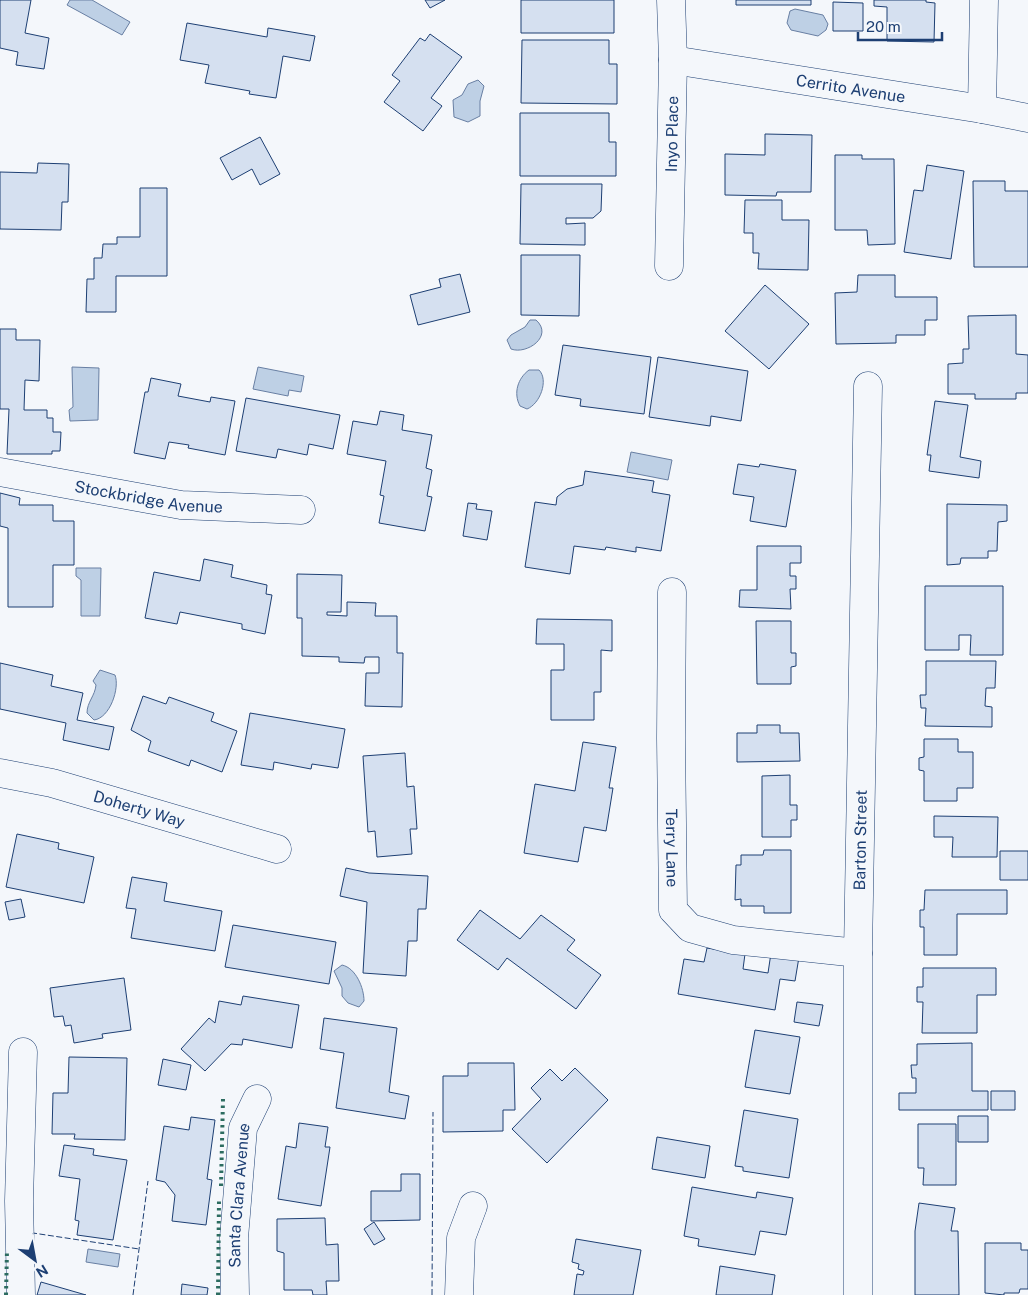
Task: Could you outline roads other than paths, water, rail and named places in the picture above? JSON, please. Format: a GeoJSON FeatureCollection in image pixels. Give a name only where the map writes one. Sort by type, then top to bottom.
{"type":"FeatureCollection","features":[{"type":"Feature","properties":{"kind":"street","name":"Inyo Place"},"geometry":{"type":"LineString","coordinates":[[669,266],[673,60],[671,0]]}},
{"type":"Feature","properties":{"kind":"street"},"geometry":{"type":"LineString","coordinates":[[982,109],[984,0]]}},
{"type":"Feature","properties":{"kind":"street","name":"Cerrito Avenue"},"geometry":{"type":"LineString","coordinates":[[673,60],[1028,118]]}},
{"type":"Feature","properties":{"kind":"street","name":"Barton Street"},"geometry":{"type":"LineString","coordinates":[[858,1295],[858,953],[868,386]]}},
{"type":"Feature","properties":{"kind":"street","name":"Stockbridge Avenue"},"geometry":{"type":"LineString","coordinates":[[0,472],[181,505],[300,510]]}},
{"type":"Feature","properties":{"kind":"street","name":"Terry Lane"},"geometry":{"type":"LineString","coordinates":[[672,592],[670,738],[673,910],[690,928],[734,940],[858,953]]}},
{"type":"Feature","properties":{"kind":"street","name":"Doherty Way"},"geometry":{"type":"LineString","coordinates":[[0,774],[52,783],[277,849]]}},
{"type":"Feature","properties":{"kind":"street"},"geometry":{"type":"LineString","coordinates":[[21,1295],[19,1201],[23,1052]]}},
{"type":"Feature","properties":{"kind":"street","name":"Santa Clara Avenue"},"geometry":{"type":"LineString","coordinates":[[235,1295],[234,1238],[243,1128],[257,1099]]}},
{"type":"Feature","properties":{"kind":"street"},"geometry":{"type":"LineString","coordinates":[[459,1295],[461,1238],[473,1206]]}},
{"type":"Feature","properties":{"kind":"water"},"geometry":{"type":"Polygon","coordinates":[[[70,0],[92,0],[130,22],[122,35],[67,5],[70,0]]]}},
{"type":"Feature","properties":{"kind":"water"},"geometry":{"type":"Polygon","coordinates":[[[795,9],[823,15],[828,24],[826,30],[818,36],[791,30],[787,23],[790,11],[795,9]]]}},
{"type":"Feature","properties":{"kind":"water"},"geometry":{"type":"Polygon","coordinates":[[[478,80],[484,86],[480,101],[480,116],[468,122],[454,117],[453,100],[462,95],[468,84],[478,80]]]}},
{"type":"Feature","properties":{"kind":"water"},"geometry":{"type":"Polygon","coordinates":[[[530,320],[536,320],[541,326],[540,338],[531,347],[517,350],[511,349],[507,340],[511,335],[525,327],[530,320]]]}},
{"type":"Feature","properties":{"kind":"water"},"geometry":{"type":"Polygon","coordinates":[[[72,367],[99,368],[98,420],[70,421],[69,410],[73,407],[72,367]]]}},
{"type":"Feature","properties":{"kind":"water"},"geometry":{"type":"Polygon","coordinates":[[[258,367],[304,376],[301,392],[289,390],[288,396],[253,389],[258,367]]]}},
{"type":"Feature","properties":{"kind":"water"},"geometry":{"type":"Polygon","coordinates":[[[529,370],[539,370],[542,374],[543,385],[536,402],[527,409],[520,406],[517,391],[519,381],[529,370]]]}},
{"type":"Feature","properties":{"kind":"water"},"geometry":{"type":"Polygon","coordinates":[[[631,452],[672,460],[668,480],[627,472],[631,452]]]}},
{"type":"Feature","properties":{"kind":"water"},"geometry":{"type":"Polygon","coordinates":[[[76,568],[101,568],[100,616],[81,616],[81,580],[76,576],[76,568]]]}},
{"type":"Feature","properties":{"kind":"water"},"geometry":{"type":"Polygon","coordinates":[[[100,670],[115,675],[116,687],[112,702],[105,714],[94,720],[87,713],[87,709],[96,685],[93,681],[100,670]]]}},
{"type":"Feature","properties":{"kind":"water"},"geometry":{"type":"Polygon","coordinates":[[[342,965],[355,974],[361,985],[364,1001],[359,1007],[348,1003],[342,996],[342,988],[334,971],[342,965]]]}},
{"type":"Feature","properties":{"kind":"water"},"geometry":{"type":"Polygon","coordinates":[[[88,1249],[120,1254],[118,1267],[86,1262],[88,1249]]]}}]}
